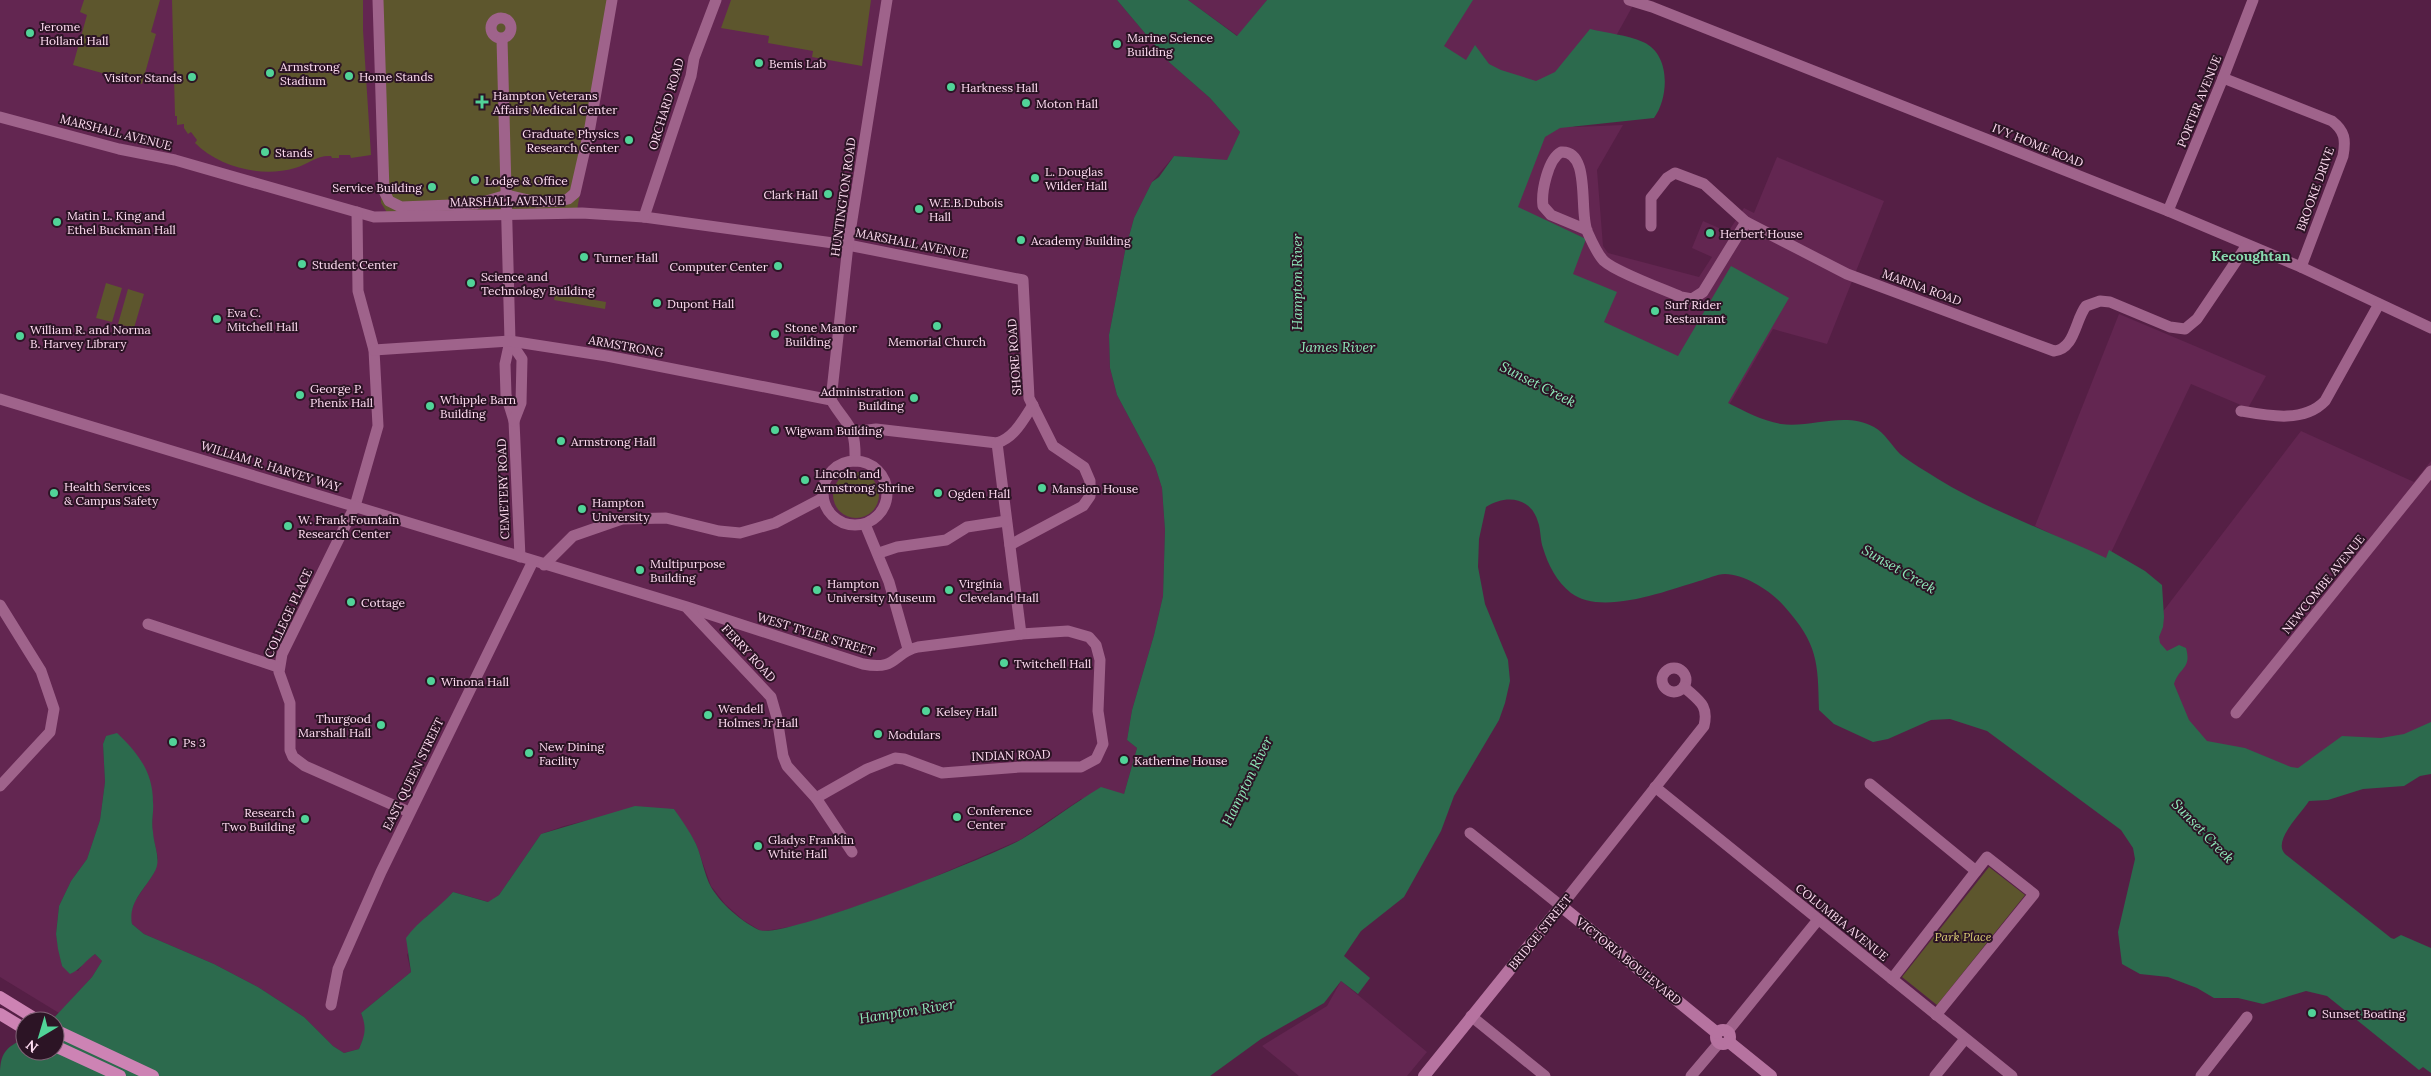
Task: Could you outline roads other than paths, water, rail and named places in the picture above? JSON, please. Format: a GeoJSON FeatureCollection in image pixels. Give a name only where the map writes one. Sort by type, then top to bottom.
{"type":"FeatureCollection","features":[{"type":"Feature","properties":{"kind":"main road"},"geometry":{"type":"LineString","coordinates":[[4,1000],[22,1011]]}},
{"type":"Feature","properties":{"kind":"main road"},"geometry":{"type":"LineString","coordinates":[[1,1014],[15,1023]]}},
{"type":"Feature","properties":{"kind":"main road"},"geometry":{"type":"LineString","coordinates":[[65,1035],[153,1076]]}},
{"type":"Feature","properties":{"kind":"main road"},"geometry":{"type":"LineString","coordinates":[[65,1051],[120,1076]]}},
{"type":"Feature","properties":{"kind":"street"},"geometry":{"type":"LineString","coordinates":[[378,0],[385,197],[394,205],[401,207],[476,204],[507,195],[548,202],[568,199],[575,193],[588,136],[612,0]]}},
{"type":"Feature","properties":{"kind":"street","name":"ORCHARD ROAD"},"geometry":{"type":"LineString","coordinates":[[644,217],[691,76],[694,58],[716,0]]}},
{"type":"Feature","properties":{"kind":"street","name":"HUNTINGTON ROAD"},"geometry":{"type":"LineString","coordinates":[[831,400],[848,244],[887,0]]}},
{"type":"Feature","properties":{"kind":"street","name":"IVY HOME ROAD"},"geometry":{"type":"LineString","coordinates":[[1629,0],[1652,7],[2168,211],[2301,267],[2431,328]]}},
{"type":"Feature","properties":{"kind":"street","name":"PORTER AVENUE"},"geometry":{"type":"LineString","coordinates":[[2168,211],[2253,0]]}},
{"type":"Feature","properties":{"kind":"street","name":"CEMETERY ROAD"},"geometry":{"type":"LineString","coordinates":[[502,39],[510,341],[505,364],[506,395],[514,421],[520,557]]}},
{"type":"Feature","properties":{"kind":"street","name":"BROOKE DRIVE"},"geometry":{"type":"LineString","coordinates":[[2223,78],[2332,121],[2341,128],[2346,141],[2344,156],[2301,267]]}},
{"type":"Feature","properties":{"kind":"street","name":"MARSHALL AVENUE"},"geometry":{"type":"LineString","coordinates":[[0,117],[119,149],[175,160],[374,217],[506,216],[582,213],[644,217],[848,244],[1023,280]]}},
{"type":"Feature","properties":{"kind":"street"},"geometry":{"type":"LineString","coordinates":[[1587,230],[1551,215],[1543,206],[1549,166],[1554,157],[1561,152],[1571,154],[1579,162],[1587,230],[1599,254],[1608,263],[1680,297],[1692,299],[1703,292],[1746,222],[1704,184],[1675,173],[1667,178],[1651,198],[1651,226]]}},
{"type":"Feature","properties":{"kind":"street","name":"COLLEGE PLACE"},"geometry":{"type":"LineString","coordinates":[[357,212],[358,291],[374,350],[378,426],[354,506],[282,654],[278,667],[280,677],[290,698],[289,742],[293,757],[305,766],[409,812]]}},
{"type":"Feature","properties":{"kind":"street","name":"MARINA ROAD"},"geometry":{"type":"LineString","coordinates":[[1746,222],[1846,274],[2054,351],[2063,349],[2068,344],[2086,306],[2100,300],[2110,302],[2170,327],[2185,329],[2197,319],[2247,245]]}},
{"type":"Feature","properties":{"kind":"street","name":"SHORE ROAD"},"geometry":{"type":"LineString","coordinates":[[1010,546],[1083,506],[1090,496],[1090,481],[1084,467],[1053,446],[1029,398],[1023,280]]}},
{"type":"Feature","properties":{"kind":"street"},"geometry":{"type":"LineString","coordinates":[[2241,411],[2299,416],[2317,409],[2325,401],[2379,304]]}},
{"type":"Feature","properties":{"kind":"street","name":"CEMETERY ROAD"},"geometry":{"type":"LineString","coordinates":[[510,341],[522,359],[521,403],[514,421]]}},
{"type":"Feature","properties":{"kind":"street","name":"ARMSTRONG"},"geometry":{"type":"LineString","coordinates":[[374,350],[510,341],[607,356],[831,400]]}},
{"type":"Feature","properties":{"kind":"street","name":"WILLIAM R. HARVEY WAY"},"geometry":{"type":"LineString","coordinates":[[0,399],[533,561]]}},
{"type":"Feature","properties":{"kind":"street"},"geometry":{"type":"LineString","coordinates":[[831,400],[856,438],[855,461]]}},
{"type":"Feature","properties":{"kind":"street"},"geometry":{"type":"LineString","coordinates":[[853,432],[876,429],[997,443],[1007,440],[1015,432],[1033,405]]}},
{"type":"Feature","properties":{"kind":"street"},"geometry":{"type":"LineString","coordinates":[[865,524],[879,553],[908,649],[1021,634],[997,443]]}},
{"type":"Feature","properties":{"kind":"street"},"geometry":{"type":"LineString","coordinates":[[846,462],[866,463],[876,469],[883,478],[887,488],[887,500],[882,510],[875,519],[865,524],[849,525],[833,518],[826,509],[823,498],[822,489],[830,472],[846,462]]}},
{"type":"Feature","properties":{"kind":"street","name":"NEWCOMBE AVENUE"},"geometry":{"type":"LineString","coordinates":[[2236,712],[2431,472]]}},
{"type":"Feature","properties":{"kind":"street"},"geometry":{"type":"LineString","coordinates":[[544,565],[573,536],[622,519],[666,518],[719,532],[740,533],[772,524],[823,498]]}},
{"type":"Feature","properties":{"kind":"street"},"geometry":{"type":"LineString","coordinates":[[879,553],[896,547],[946,540],[967,527],[1006,521]]}},
{"type":"Feature","properties":{"kind":"street","name":"WEST TYLER STREET"},"geometry":{"type":"LineString","coordinates":[[533,561],[687,607],[854,662],[877,666],[891,664],[908,649]]}},
{"type":"Feature","properties":{"kind":"street","name":"EAST QUEEN STREET"},"geometry":{"type":"LineString","coordinates":[[331,1005],[334,984],[344,953],[409,812],[533,561]]}},
{"type":"Feature","properties":{"kind":"street"},"geometry":{"type":"LineString","coordinates":[[0,605],[41,671],[54,709],[50,732],[0,786]]}},
{"type":"Feature","properties":{"kind":"street","name":"FERRY ROAD"},"geometry":{"type":"LineString","coordinates":[[687,607],[771,697],[785,762],[816,798],[852,852]]}},
{"type":"Feature","properties":{"kind":"street"},"geometry":{"type":"LineString","coordinates":[[148,624],[278,667]]}},
{"type":"Feature","properties":{"kind":"street","name":"INDIAN ROAD"},"geometry":{"type":"LineString","coordinates":[[816,798],[867,769],[894,758],[904,759],[942,773],[1020,767],[1081,767],[1089,764],[1100,752],[1103,740],[1098,711],[1100,660],[1092,640],[1083,635],[1068,631],[1021,634]]}},
{"type":"Feature","properties":{"kind":"street","name":"BRIDGE STREET"},"geometry":{"type":"LineString","coordinates":[[1424,1076],[1704,726],[1707,715],[1703,705],[1684,687]]}},
{"type":"Feature","properties":{"kind":"street"},"geometry":{"type":"LineString","coordinates":[[1870,784],[1976,872]]}},
{"type":"Feature","properties":{"kind":"street","name":"COLUMBIA AVENUE"},"geometry":{"type":"LineString","coordinates":[[1655,788],[1817,921],[2012,1076]]}},
{"type":"Feature","properties":{"kind":"street","name":"VICTORIA BOULEVARD"},"geometry":{"type":"LineString","coordinates":[[1470,833],[1771,1076]]}},
{"type":"Feature","properties":{"kind":"street"},"geometry":{"type":"LineString","coordinates":[[1892,979],[1988,857],[2034,894],[1936,1015]]}},
{"type":"Feature","properties":{"kind":"street"},"geometry":{"type":"LineString","coordinates":[[1691,1076],[1817,921]]}},
{"type":"Feature","properties":{"kind":"street"},"geometry":{"type":"LineString","coordinates":[[1472,1016],[1545,1076]]}},
{"type":"Feature","properties":{"kind":"street"},"geometry":{"type":"LineString","coordinates":[[2201,1076],[2247,1017]]}},
{"type":"Feature","properties":{"kind":"street"},"geometry":{"type":"LineString","coordinates":[[1935,1076],[1965,1038]]}},
{"type":"Feature","properties":{"kind":"water","name":"James River"},"geometry":{"type":"Polygon","coordinates":[[[1117,0],[1188,0],[1237,36],[1267,0],[1473,0],[1444,46],[1466,60],[1475,45],[1489,64],[1501,70],[1536,81],[1555,72],[1590,29],[1630,38],[1643,42],[1652,48],[1659,56],[1665,77],[1663,99],[1654,118],[1560,128],[1545,137],[1518,207],[1586,239],[1573,274],[1617,292],[1604,322],[1678,356],[1731,266],[1789,298],[1728,403],[1761,418],[1781,424],[1793,425],[1840,420],[1863,422],[1881,432],[1904,457],[1957,490],[1999,511],[2106,558],[2109,550],[2145,571],[2162,585],[2164,617],[2159,637],[2160,643],[2167,651],[2179,645],[2186,648],[2186,664],[2174,684],[2189,720],[2207,741],[2245,748],[2291,767],[2298,768],[2342,736],[2381,738],[2404,734],[2431,722],[2431,774],[2420,776],[2404,786],[2363,789],[2328,800],[2309,801],[2285,835],[2282,849],[2285,854],[2391,938],[2394,939],[2401,935],[2431,948],[2431,1073],[2423,1067],[2419,1070],[2327,996],[2306,991],[2263,1004],[2238,998],[2214,998],[2197,988],[2168,977],[2140,974],[2122,964],[2118,932],[2135,859],[2133,848],[2121,830],[1987,731],[1950,719],[1931,720],[1888,739],[1873,742],[1834,724],[1819,710],[1818,679],[1814,654],[1804,632],[1779,601],[1749,580],[1722,574],[1652,595],[1616,602],[1599,602],[1584,599],[1571,593],[1557,578],[1548,561],[1542,545],[1535,514],[1524,503],[1509,499],[1486,507],[1479,539],[1478,567],[1485,604],[1508,660],[1510,681],[1505,703],[1499,720],[1454,796],[1441,831],[1404,897],[1361,931],[1344,956],[1370,978],[1358,994],[1341,981],[1324,1003],[1261,1039],[1210,1076],[0,1076],[1,1062],[5,1052],[15,1044],[15,1061],[65,1061],[65,1011],[60,1011],[92,977],[102,961],[95,954],[70,974],[62,966],[56,934],[59,906],[71,881],[87,859],[100,820],[105,782],[103,744],[106,736],[117,733],[138,756],[150,781],[153,806],[152,828],[157,853],[154,873],[132,910],[132,924],[144,934],[214,964],[258,987],[304,1017],[333,1046],[344,1053],[359,1049],[363,1040],[364,1023],[361,1013],[411,972],[406,938],[411,932],[453,892],[488,902],[499,895],[541,834],[635,806],[674,809],[696,844],[711,887],[720,900],[739,917],[759,930],[776,930],[888,895],[1003,848],[1032,833],[1101,787],[1124,794],[1137,748],[1127,740],[1132,710],[1154,635],[1163,596],[1165,530],[1162,488],[1155,466],[1117,395],[1110,368],[1109,335],[1125,251],[1134,218],[1152,182],[1159,177],[1174,156],[1227,160],[1240,132],[1210,98],[1170,63],[1117,0]]]}},
{"type":"Feature","properties":{"kind":"place","name":"Jerome Holland Hall"},"geometry":{"type":"Point","coordinates":[30,33]}},
{"type":"Feature","properties":{"kind":"place","name":"Marine Science Building"},"geometry":{"type":"Point","coordinates":[1117,44]}},
{"type":"Feature","properties":{"kind":"place","name":"Bemis Lab"},"geometry":{"type":"Point","coordinates":[759,63]}},
{"type":"Feature","properties":{"kind":"place","name":"Armstrong Stadium"},"geometry":{"type":"Point","coordinates":[270,73]}},
{"type":"Feature","properties":{"kind":"place","name":"Home Stands"},"geometry":{"type":"Point","coordinates":[349,76]}},
{"type":"Feature","properties":{"kind":"place","name":"Visitor Stands"},"geometry":{"type":"Point","coordinates":[192,77]}},
{"type":"Feature","properties":{"kind":"place","name":"Harkness Hall"},"geometry":{"type":"Point","coordinates":[951,87]}},
{"type":"Feature","properties":{"kind":"place","name":"Hampton Veterans Affairs Medical Center"},"geometry":{"type":"Point","coordinates":[482,102]}},
{"type":"Feature","properties":{"kind":"place","name":"Moton Hall"},"geometry":{"type":"Point","coordinates":[1026,103]}},
{"type":"Feature","properties":{"kind":"place","name":"Graduate Physics Research Center"},"geometry":{"type":"Point","coordinates":[629,140]}},
{"type":"Feature","properties":{"kind":"place","name":"Stands"},"geometry":{"type":"Point","coordinates":[265,152]}},
{"type":"Feature","properties":{"kind":"place","name":"L. Douglas Wilder Hall"},"geometry":{"type":"Point","coordinates":[1035,178]}},
{"type":"Feature","properties":{"kind":"place","name":"Lodge & Office"},"geometry":{"type":"Point","coordinates":[475,180]}},
{"type":"Feature","properties":{"kind":"place","name":"Service Building"},"geometry":{"type":"Point","coordinates":[432,187]}},
{"type":"Feature","properties":{"kind":"place","name":"Clark Hall"},"geometry":{"type":"Point","coordinates":[828,194]}},
{"type":"Feature","properties":{"kind":"place","name":"W.E.B.Dubois Hall"},"geometry":{"type":"Point","coordinates":[919,209]}},
{"type":"Feature","properties":{"kind":"place","name":"Matin L. King and Ethel Buckman Hall"},"geometry":{"type":"Point","coordinates":[57,222]}},
{"type":"Feature","properties":{"kind":"place","name":"Herbert House"},"geometry":{"type":"Point","coordinates":[1710,233]}},
{"type":"Feature","properties":{"kind":"place","name":"Academy Building"},"geometry":{"type":"Point","coordinates":[1021,240]}},
{"type":"Feature","properties":{"kind":"place","name":"Turner Hall"},"geometry":{"type":"Point","coordinates":[584,257]}},
{"type":"Feature","properties":{"kind":"place","name":"Student Center"},"geometry":{"type":"Point","coordinates":[302,264]}},
{"type":"Feature","properties":{"kind":"place","name":"Computer Center"},"geometry":{"type":"Point","coordinates":[778,266]}},
{"type":"Feature","properties":{"kind":"place","name":"Science and Technology Building"},"geometry":{"type":"Point","coordinates":[471,283]}},
{"type":"Feature","properties":{"kind":"place","name":"Dupont Hall"},"geometry":{"type":"Point","coordinates":[657,303]}},
{"type":"Feature","properties":{"kind":"place","name":"Surf Rider Restaurant"},"geometry":{"type":"Point","coordinates":[1655,311]}},
{"type":"Feature","properties":{"kind":"place","name":"Eva C. Mitchell Hall"},"geometry":{"type":"Point","coordinates":[217,319]}},
{"type":"Feature","properties":{"kind":"place","name":"Memorial Church"},"geometry":{"type":"Point","coordinates":[937,326]}},
{"type":"Feature","properties":{"kind":"place","name":"Stone Manor Building"},"geometry":{"type":"Point","coordinates":[775,334]}},
{"type":"Feature","properties":{"kind":"place","name":"William R. and Norma B. Harvey Library"},"geometry":{"type":"Point","coordinates":[20,336]}},
{"type":"Feature","properties":{"kind":"place","name":"George P. Phenix Hall"},"geometry":{"type":"Point","coordinates":[300,395]}},
{"type":"Feature","properties":{"kind":"place","name":"Administration Building"},"geometry":{"type":"Point","coordinates":[914,398]}},
{"type":"Feature","properties":{"kind":"place","name":"Whipple Barn Building"},"geometry":{"type":"Point","coordinates":[430,406]}},
{"type":"Feature","properties":{"kind":"place","name":"Wigwam Building"},"geometry":{"type":"Point","coordinates":[775,430]}},
{"type":"Feature","properties":{"kind":"place","name":"Armstrong Hall"},"geometry":{"type":"Point","coordinates":[561,441]}},
{"type":"Feature","properties":{"kind":"place","name":"Lincoln and Armstrong Shrine"},"geometry":{"type":"Point","coordinates":[805,480]}},
{"type":"Feature","properties":{"kind":"place","name":"Mansion House"},"geometry":{"type":"Point","coordinates":[1042,488]}},
{"type":"Feature","properties":{"kind":"place","name":"Health Services & Campus Safety"},"geometry":{"type":"Point","coordinates":[54,493]}},
{"type":"Feature","properties":{"kind":"place","name":"Ogden Hall"},"geometry":{"type":"Point","coordinates":[938,493]}},
{"type":"Feature","properties":{"kind":"place","name":"Hampton University"},"geometry":{"type":"Point","coordinates":[582,509]}},
{"type":"Feature","properties":{"kind":"place","name":"W. Frank Fountain Research Center"},"geometry":{"type":"Point","coordinates":[288,526]}},
{"type":"Feature","properties":{"kind":"place","name":"Multipurpose Building"},"geometry":{"type":"Point","coordinates":[640,570]}},
{"type":"Feature","properties":{"kind":"place","name":"Hampton University Museum"},"geometry":{"type":"Point","coordinates":[817,590]}},
{"type":"Feature","properties":{"kind":"place","name":"Virginia Cleveland Hall"},"geometry":{"type":"Point","coordinates":[949,590]}},
{"type":"Feature","properties":{"kind":"place","name":"Cottage"},"geometry":{"type":"Point","coordinates":[351,602]}},
{"type":"Feature","properties":{"kind":"place","name":"Twitchell Hall"},"geometry":{"type":"Point","coordinates":[1004,663]}},
{"type":"Feature","properties":{"kind":"place","name":"Winona Hall"},"geometry":{"type":"Point","coordinates":[431,681]}},
{"type":"Feature","properties":{"kind":"place","name":"Kelsey Hall"},"geometry":{"type":"Point","coordinates":[926,711]}},
{"type":"Feature","properties":{"kind":"place","name":"Wendell Holmes Jr Hall"},"geometry":{"type":"Point","coordinates":[708,715]}},
{"type":"Feature","properties":{"kind":"place","name":"Thurgood Marshall Hall"},"geometry":{"type":"Point","coordinates":[381,725]}},
{"type":"Feature","properties":{"kind":"place","name":"Modulars"},"geometry":{"type":"Point","coordinates":[878,734]}},
{"type":"Feature","properties":{"kind":"place","name":"Ps 3"},"geometry":{"type":"Point","coordinates":[173,742]}},
{"type":"Feature","properties":{"kind":"place","name":"New Dining Facility"},"geometry":{"type":"Point","coordinates":[529,753]}},
{"type":"Feature","properties":{"kind":"place","name":"Katherine House"},"geometry":{"type":"Point","coordinates":[1124,760]}},
{"type":"Feature","properties":{"kind":"place","name":"Conference Center"},"geometry":{"type":"Point","coordinates":[957,817]}},
{"type":"Feature","properties":{"kind":"place","name":"Research Two Building"},"geometry":{"type":"Point","coordinates":[305,819]}},
{"type":"Feature","properties":{"kind":"place","name":"Gladys Franklin White Hall"},"geometry":{"type":"Point","coordinates":[758,846]}},
{"type":"Feature","properties":{"kind":"place","name":"Sunset Boating"},"geometry":{"type":"Point","coordinates":[2312,1013]}},
{"type":"Feature","properties":{"kind":"district","name":"Kecoughtan"},"geometry":{"type":"Point","coordinates":[2251,256]}},
{"type":"Feature","properties":{"kind":"water label","name":"Hampton River"},"geometry":{"type":"Point","coordinates":[1297,282]}},
{"type":"Feature","properties":{"kind":"water label","name":"Sunset Creek"},"geometry":{"type":"Point","coordinates":[1538,384]}},
{"type":"Feature","properties":{"kind":"water label","name":"Sunset Creek"},"geometry":{"type":"Point","coordinates":[1899,569]}},
{"type":"Feature","properties":{"kind":"water label","name":"Hampton River"},"geometry":{"type":"Point","coordinates":[1247,781]}},
{"type":"Feature","properties":{"kind":"water label","name":"Sunset Creek"},"geometry":{"type":"Point","coordinates":[2203,831]}},
{"type":"Feature","properties":{"kind":"water label","name":"Hampton River"},"geometry":{"type":"Point","coordinates":[907,1011]}},
{"type":"Feature","properties":{"kind":"park label","name":"Park Place"},"geometry":{"type":"Point","coordinates":[1963,936]}}]}
